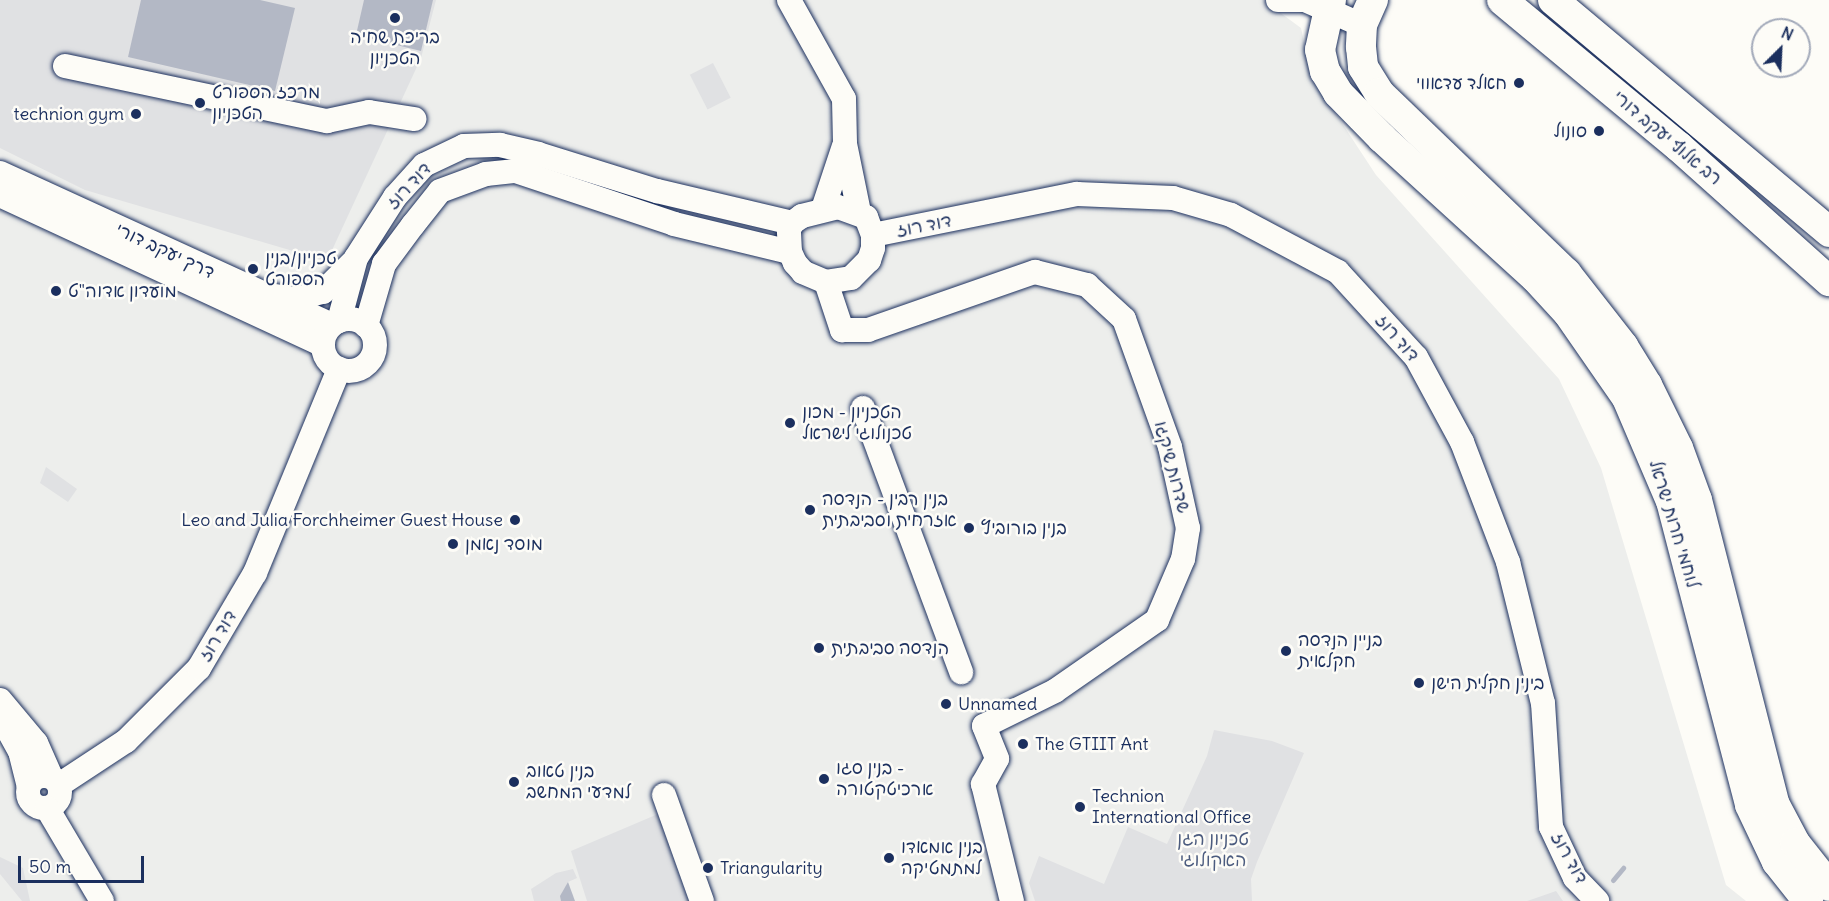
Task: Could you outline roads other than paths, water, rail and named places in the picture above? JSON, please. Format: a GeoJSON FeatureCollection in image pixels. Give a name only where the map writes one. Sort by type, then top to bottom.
{"type":"FeatureCollection","features":[{"type":"Feature","properties":{"kind":"main road","name":"רב אלוף יעקב דורי"},"geometry":{"type":"LineString","coordinates":[[1502,0],[1678,146],[1829,281]]}},
{"type":"Feature","properties":{"kind":"main road","name":"רב אלוף יעקב דורי"},"geometry":{"type":"LineString","coordinates":[[1553,0],[1829,232]]}},
{"type":"Feature","properties":{"kind":"main road","name":"לוחמי חרות ישראל"},"geometry":{"type":"LineString","coordinates":[[1316,2],[1320,50],[1325,71],[1338,93],[1375,132],[1535,277],[1568,313],[1627,398],[1671,501],[1750,805],[1777,862],[1808,901]]}},
{"type":"Feature","properties":{"kind":"main road","name":"לוחמי חרות ישראל"},"geometry":{"type":"LineString","coordinates":[[1370,7],[1363,67],[1379,93],[1566,273],[1623,346],[1647,385],[1678,448],[1697,500],[1775,805],[1795,843],[1829,886]]}},
{"type":"Feature","properties":{"kind":"street"},"geometry":{"type":"LineString","coordinates":[[789,0],[844,99],[845,144],[859,212],[870,224],[873,235],[871,254],[861,270],[845,280],[826,282],[803,272],[790,252],[792,223],[823,209],[838,207],[859,212]]}},
{"type":"Feature","properties":{"kind":"street"},"geometry":{"type":"LineString","coordinates":[[1278,0],[1370,7]]}},
{"type":"Feature","properties":{"kind":"street"},"geometry":{"type":"LineString","coordinates":[[65,66],[327,121],[369,112],[414,119]]}},
{"type":"Feature","properties":{"kind":"street"},"geometry":{"type":"LineString","coordinates":[[823,209],[845,144]]}},
{"type":"Feature","properties":{"kind":"street","name":"דוד רוז"},"geometry":{"type":"LineString","coordinates":[[331,330],[356,258],[390,204],[424,165],[471,145],[500,145],[538,154],[657,191],[792,223]]}},
{"type":"Feature","properties":{"kind":"street","name":"דוד רוז"},"geometry":{"type":"LineString","coordinates":[[366,326],[384,264],[440,190],[486,174],[516,171],[674,224],[790,252]]}},
{"type":"Feature","properties":{"kind":"street","name":"דרך יעקב דורי"},"geometry":{"type":"LineString","coordinates":[[0,173],[331,330]]}},
{"type":"Feature","properties":{"kind":"street","name":"דוד רוז"},"geometry":{"type":"LineString","coordinates":[[873,235],[1077,194],[1173,198],[1231,215],[1338,272],[1416,357],[1462,442],[1508,562],[1540,692],[1551,827],[1575,878],[1597,901]]}},
{"type":"Feature","properties":{"kind":"street","name":"דרך יעקב דורי"},"geometry":{"type":"LineString","coordinates":[[0,195],[331,330]]}},
{"type":"Feature","properties":{"kind":"street"},"geometry":{"type":"LineString","coordinates":[[257,294],[296,299],[323,292],[341,278],[356,258]]}},
{"type":"Feature","properties":{"kind":"street","name":"שדרות שיקגו"},"geometry":{"type":"LineString","coordinates":[[826,282],[842,330],[868,330],[1035,273],[1087,285],[1124,319],[1170,447],[1188,528],[1183,559],[1156,620],[1055,691],[984,726],[997,759],[983,784],[1012,901]]}},
{"type":"Feature","properties":{"kind":"street"},"geometry":{"type":"LineString","coordinates":[[353,319],[366,326],[375,346],[369,361],[356,370],[339,369],[327,360],[331,330],[353,319]]}},
{"type":"Feature","properties":{"kind":"street","name":"דוד רוז"},"geometry":{"type":"LineString","coordinates":[[46,782],[126,741],[199,668],[255,573],[339,369]]}},
{"type":"Feature","properties":{"kind":"street"},"geometry":{"type":"LineString","coordinates":[[863,408],[961,672]]}},
{"type":"Feature","properties":{"kind":"street"},"geometry":{"type":"LineString","coordinates":[[0,700],[36,743],[46,782]]}},
{"type":"Feature","properties":{"kind":"street"},"geometry":{"type":"LineString","coordinates":[[0,716],[46,782]]}},
{"type":"Feature","properties":{"kind":"street"},"geometry":{"type":"LineString","coordinates":[[46,782],[30,801],[47,808],[102,901]]}},
{"type":"Feature","properties":{"kind":"street"},"geometry":{"type":"LineString","coordinates":[[664,795],[702,901]]}},
{"type":"Feature","properties":{"kind":"waterway"},"geometry":{"type":"LineString","coordinates":[[1613,880],[1623,868]]}},
{"type":"Feature","properties":{"kind":"place","name":"בריכת שחיה הטכניון"},"geometry":{"type":"Point","coordinates":[395,18]}},
{"type":"Feature","properties":{"kind":"place","name":"חאלד עדאווי"},"geometry":{"type":"Point","coordinates":[1519,83]}},
{"type":"Feature","properties":{"kind":"place","name":"מרכז הספורט הטכניון"},"geometry":{"type":"Point","coordinates":[200,103]}},
{"type":"Feature","properties":{"kind":"place","name":"technion gym"},"geometry":{"type":"Point","coordinates":[136,114]}},
{"type":"Feature","properties":{"kind":"place","name":"סונול"},"geometry":{"type":"Point","coordinates":[1599,131]}},
{"type":"Feature","properties":{"kind":"place","name":"טכניון/בנין הספורט"},"geometry":{"type":"Point","coordinates":[253,269]}},
{"type":"Feature","properties":{"kind":"place","name":"מועדון אדוה\"ט"},"geometry":{"type":"Point","coordinates":[56,291]}},
{"type":"Feature","properties":{"kind":"place","name":"הטכניון - מכון טכנולוגי לישראל"},"geometry":{"type":"Point","coordinates":[790,423]}},
{"type":"Feature","properties":{"kind":"place","name":"בנין רבין - הנדסה אזרחית וסביבתית"},"geometry":{"type":"Point","coordinates":[810,510]}},
{"type":"Feature","properties":{"kind":"place","name":"Leo and Julia Forchheimer Guest House"},"geometry":{"type":"Point","coordinates":[515,520]}},
{"type":"Feature","properties":{"kind":"place","name":"בנין בורוביץ"},"geometry":{"type":"Point","coordinates":[969,528]}},
{"type":"Feature","properties":{"kind":"place","name":"מוסד נאמן"},"geometry":{"type":"Point","coordinates":[453,544]}},
{"type":"Feature","properties":{"kind":"place","name":"הנדסה סביבתית"},"geometry":{"type":"Point","coordinates":[819,648]}},
{"type":"Feature","properties":{"kind":"place","name":"בניין הנדסה חקלאית"},"geometry":{"type":"Point","coordinates":[1286,651]}},
{"type":"Feature","properties":{"kind":"place","name":"בינין חקלית הישן"},"geometry":{"type":"Point","coordinates":[1419,683]}},
{"type":"Feature","properties":{"kind":"place","name":"Unnamed"},"geometry":{"type":"Point","coordinates":[946,704]}},
{"type":"Feature","properties":{"kind":"place","name":"The GTIIT Ant"},"geometry":{"type":"Point","coordinates":[1023,744]}},
{"type":"Feature","properties":{"kind":"place","name":"בנין סגו - ארכיטקטורה"},"geometry":{"type":"Point","coordinates":[824,779]}},
{"type":"Feature","properties":{"kind":"place","name":"בנין טאוב למדעי המחשב"},"geometry":{"type":"Point","coordinates":[514,782]}},
{"type":"Feature","properties":{"kind":"place","name":"Technion International Office"},"geometry":{"type":"Point","coordinates":[1080,807]}},
{"type":"Feature","properties":{"kind":"place","name":"בנין אמאדו למתמטיקה"},"geometry":{"type":"Point","coordinates":[889,858]}},
{"type":"Feature","properties":{"kind":"place","name":"Triangularity"},"geometry":{"type":"Point","coordinates":[708,868]}},
{"type":"Feature","properties":{"kind":"park label","name":"טכניון הגן האקולוגי"},"geometry":{"type":"Point","coordinates":[1213,850]}}]}
